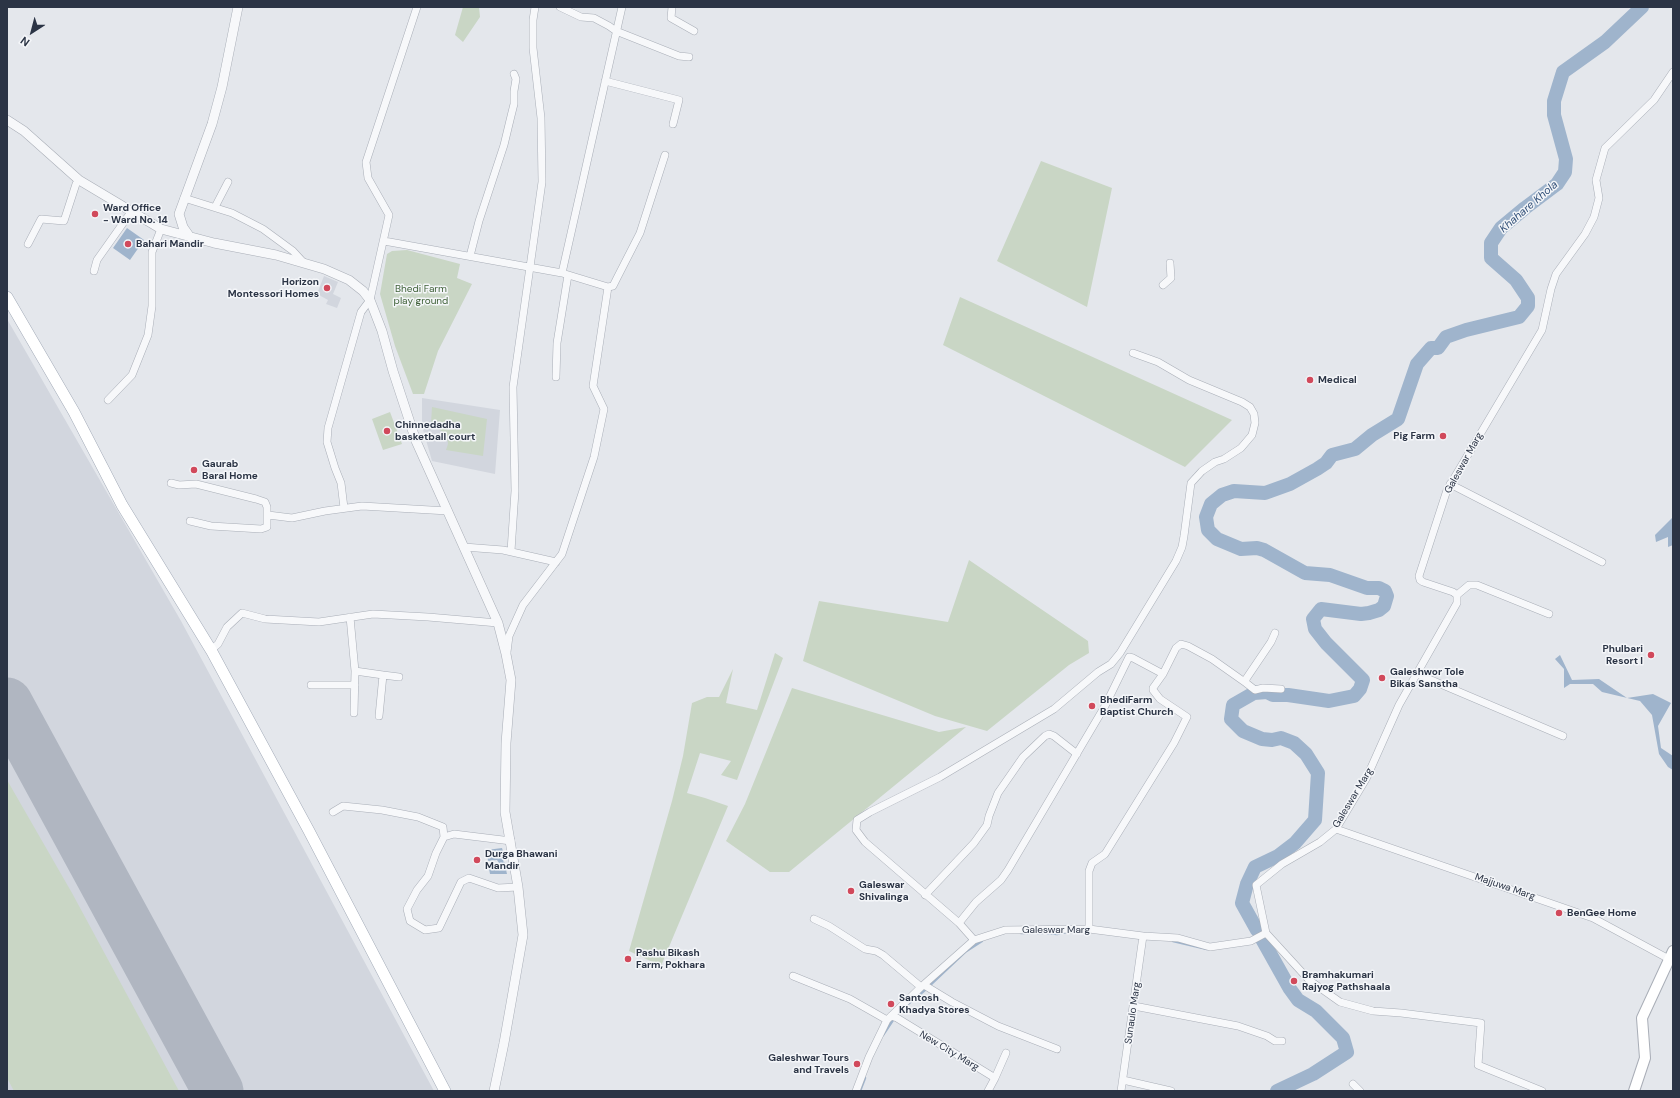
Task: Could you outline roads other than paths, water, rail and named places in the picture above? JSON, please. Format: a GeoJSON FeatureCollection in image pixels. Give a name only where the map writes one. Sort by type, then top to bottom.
{"type":"FeatureCollection","features":[{"type":"Feature","properties":{"kind":"main road"},"geometry":{"type":"LineString","coordinates":[[7,298],[74,412],[122,504],[211,650],[313,838],[445,1091]]}},
{"type":"Feature","properties":{"kind":"main road"},"geometry":{"type":"LineString","coordinates":[[1634,1091],[1645,1058],[1642,1018],[1671,955]]}},
{"type":"Feature","properties":{"kind":"street"},"geometry":{"type":"LineString","coordinates":[[190,237],[183,227],[179,214],[212,124],[222,86],[238,7]]}},
{"type":"Feature","properties":{"kind":"street"},"geometry":{"type":"LineString","coordinates":[[344,508],[341,483],[327,442],[328,428],[361,312],[370,300],[389,215],[368,178],[366,162],[416,7]]}},
{"type":"Feature","properties":{"kind":"street"},"geometry":{"type":"LineString","coordinates":[[511,551],[515,491],[513,387],[542,182],[541,118],[533,48],[533,20],[536,7]]}},
{"type":"Feature","properties":{"kind":"street"},"geometry":{"type":"LineString","coordinates":[[560,7],[581,17],[594,18],[610,26],[616,31],[679,56],[689,58]]}},
{"type":"Feature","properties":{"kind":"street"},"geometry":{"type":"LineString","coordinates":[[556,377],[557,343],[565,274],[622,7]]}},
{"type":"Feature","properties":{"kind":"street"},"geometry":{"type":"LineString","coordinates":[[672,7],[670,18],[694,31]]}},
{"type":"Feature","properties":{"kind":"street","name":"Galeswar Marg"},"geometry":{"type":"LineString","coordinates":[[856,1091],[869,1057],[889,1018],[922,986],[974,940],[1005,930],[1089,929],[1143,936],[1178,938],[1210,946],[1251,941],[1266,933],[1256,885],[1282,864],[1320,842],[1336,829],[1366,779],[1399,705],[1457,602],[1457,595],[1453,592],[1423,582],[1420,580],[1419,576],[1450,484],[1542,330],[1550,289],[1556,274],[1585,234],[1594,217],[1599,198],[1596,180],[1605,148],[1654,100],[1673,72]]}},
{"type":"Feature","properties":{"kind":"street"},"geometry":{"type":"LineString","coordinates":[[470,256],[479,221],[504,145],[514,104],[516,79],[514,74]]}},
{"type":"Feature","properties":{"kind":"street"},"geometry":{"type":"LineString","coordinates":[[605,81],[679,100],[673,124]]}},
{"type":"Feature","properties":{"kind":"street"},"geometry":{"type":"LineString","coordinates":[[7,120],[24,131],[79,180],[161,229],[214,243],[276,255],[324,269],[349,280],[363,291],[370,300],[382,331],[393,371],[416,441],[498,623],[511,680],[506,743],[505,812],[518,887],[523,935],[494,1091]]}},
{"type":"Feature","properties":{"kind":"street"},"geometry":{"type":"LineString","coordinates":[[384,241],[565,274],[608,287],[613,286],[640,233],[665,155]]}},
{"type":"Feature","properties":{"kind":"street"},"geometry":{"type":"LineString","coordinates":[[28,244],[41,219],[64,221],[76,184],[79,180]]}},
{"type":"Feature","properties":{"kind":"street"},"geometry":{"type":"LineString","coordinates":[[215,207],[228,182]]}},
{"type":"Feature","properties":{"kind":"street"},"geometry":{"type":"LineString","coordinates":[[184,198],[232,213],[263,229],[293,250],[305,263]]}},
{"type":"Feature","properties":{"kind":"street"},"geometry":{"type":"LineString","coordinates":[[94,271],[96,260],[131,212]]}},
{"type":"Feature","properties":{"kind":"street"},"geometry":{"type":"LineString","coordinates":[[108,400],[132,375],[148,335],[152,306],[152,252],[161,229]]}},
{"type":"Feature","properties":{"kind":"street"},"geometry":{"type":"LineString","coordinates":[[1163,285],[1171,278],[1170,263]]}},
{"type":"Feature","properties":{"kind":"street"},"geometry":{"type":"LineString","coordinates":[[506,654],[509,636],[523,605],[562,554],[594,457],[604,409],[593,386],[608,287]]}},
{"type":"Feature","properties":{"kind":"street"},"geometry":{"type":"LineString","coordinates":[[974,940],[959,923],[865,842],[856,830],[857,820],[940,777],[1054,709],[1087,681],[1111,664],[1120,654],[1176,561],[1183,542],[1191,483],[1202,470],[1215,462],[1224,459],[1241,448],[1252,435],[1255,423],[1254,414],[1250,407],[1242,402],[1189,380],[1158,362],[1133,354]]}},
{"type":"Feature","properties":{"kind":"street"},"geometry":{"type":"LineString","coordinates":[[171,483],[179,485],[196,484],[256,499],[264,502],[268,507],[267,527],[261,529],[211,526],[190,521]]}},
{"type":"Feature","properties":{"kind":"street"},"geometry":{"type":"LineString","coordinates":[[1450,484],[1602,562]]}},
{"type":"Feature","properties":{"kind":"street"},"geometry":{"type":"LineString","coordinates":[[268,515],[292,518],[362,506],[448,511]]}},
{"type":"Feature","properties":{"kind":"street"},"geometry":{"type":"LineString","coordinates":[[464,547],[511,551],[556,562]]}},
{"type":"Feature","properties":{"kind":"street"},"geometry":{"type":"LineString","coordinates":[[1457,595],[1469,585],[1477,585],[1549,614]]}},
{"type":"Feature","properties":{"kind":"street"},"geometry":{"type":"LineString","coordinates":[[211,650],[218,644],[227,627],[242,613],[265,620],[319,622],[380,614],[498,623]]}},
{"type":"Feature","properties":{"kind":"street"},"geometry":{"type":"LineString","coordinates":[[350,617],[355,671],[354,713]]}},
{"type":"Feature","properties":{"kind":"street"},"geometry":{"type":"LineString","coordinates":[[1246,683],[1246,679],[1271,642],[1275,633]]}},
{"type":"Feature","properties":{"kind":"street"},"geometry":{"type":"LineString","coordinates":[[1089,929],[1089,871],[1092,863],[1105,854],[1186,722],[1187,717],[1160,699],[1153,690],[1176,648],[1181,644],[1188,646],[1212,659],[1255,690],[1263,688],[1281,689]]}},
{"type":"Feature","properties":{"kind":"street"},"geometry":{"type":"LineString","coordinates":[[959,923],[976,902],[1001,880],[1008,870],[1105,706],[1129,657],[1163,674]]}},
{"type":"Feature","properties":{"kind":"street"},"geometry":{"type":"LineString","coordinates":[[355,671],[399,676]]}},
{"type":"Feature","properties":{"kind":"street"},"geometry":{"type":"LineString","coordinates":[[1417,674],[1563,736]]}},
{"type":"Feature","properties":{"kind":"street"},"geometry":{"type":"LineString","coordinates":[[379,716],[383,675]]}},
{"type":"Feature","properties":{"kind":"street"},"geometry":{"type":"LineString","coordinates":[[311,685],[355,685]]}},
{"type":"Feature","properties":{"kind":"street"},"geometry":{"type":"LineString","coordinates":[[925,895],[974,844],[987,825],[998,793],[1023,757],[1045,736],[1049,734],[1054,736],[1077,754]]}},
{"type":"Feature","properties":{"kind":"street"},"geometry":{"type":"LineString","coordinates":[[333,812],[343,806],[382,810],[418,817],[443,827],[444,837],[436,853],[428,876],[417,890],[407,909],[410,921],[425,930],[440,928],[461,882],[469,878],[498,888],[518,887]]}},
{"type":"Feature","properties":{"kind":"street","name":"Majjuwa Marg"},"geometry":{"type":"LineString","coordinates":[[1336,829],[1593,918],[1671,955]]}},
{"type":"Feature","properties":{"kind":"street"},"geometry":{"type":"LineString","coordinates":[[444,837],[454,834],[511,841]]}},
{"type":"Feature","properties":{"kind":"street"},"geometry":{"type":"LineString","coordinates":[[814,919],[829,926],[865,949],[876,951],[883,955],[922,986],[998,1026],[1057,1049]]}},
{"type":"Feature","properties":{"kind":"street"},"geometry":{"type":"LineString","coordinates":[[1266,933],[1309,980],[1340,1002],[1373,1011],[1401,1012],[1481,1023],[1478,1065],[1542,1091]]}},
{"type":"Feature","properties":{"kind":"street","name":"Sunaulo Marg"},"geometry":{"type":"LineString","coordinates":[[1121,1091],[1143,936]]}},
{"type":"Feature","properties":{"kind":"street","name":"New City Marg"},"geometry":{"type":"LineString","coordinates":[[793,976],[850,999],[889,1018],[897,1018],[995,1078]]}},
{"type":"Feature","properties":{"kind":"street"},"geometry":{"type":"LineString","coordinates":[[1134,1006],[1238,1026],[1268,1036],[1275,1041],[1282,1041]]}},
{"type":"Feature","properties":{"kind":"street"},"geometry":{"type":"LineString","coordinates":[[988,1091],[1006,1053]]}},
{"type":"Feature","properties":{"kind":"street"},"geometry":{"type":"LineString","coordinates":[[1123,1080],[1171,1091]]}},
{"type":"Feature","properties":{"kind":"street"},"geometry":{"type":"LineString","coordinates":[[1353,1084],[1360,1091]]}},
{"type":"Feature","properties":{"kind":"water"},"geometry":{"type":"Polygon","coordinates":[[[127,228],[144,240],[130,260],[113,248],[127,228]]]}},
{"type":"Feature","properties":{"kind":"water"},"geometry":{"type":"Polygon","coordinates":[[[1673,517],[1673,545],[1668,547],[1668,537],[1656,542],[1655,535],[1673,517]]]}},
{"type":"Feature","properties":{"kind":"water"},"geometry":{"type":"Polygon","coordinates":[[[1560,655],[1572,680],[1599,679],[1627,698],[1602,692],[1593,684],[1570,684],[1564,688],[1564,669],[1555,659],[1560,655]]]}},
{"type":"Feature","properties":{"kind":"water"},"geometry":{"type":"Polygon","coordinates":[[[1653,694],[1671,703],[1658,726],[1661,748],[1673,756],[1673,770],[1668,767],[1659,754],[1652,715],[1640,701],[1627,698],[1653,694]]]}},
{"type":"Feature","properties":{"kind":"water"},"geometry":{"type":"Polygon","coordinates":[[[502,848],[505,858],[503,861],[506,864],[507,874],[490,874],[488,863],[499,863],[497,860],[488,861],[487,850],[502,848]]]}},
{"type":"Feature","properties":{"kind":"waterway","name":"Khahare Khola"},"geometry":{"type":"LineString","coordinates":[[1257,930],[1242,903],[1247,884],[1255,867],[1278,856],[1295,843],[1315,820],[1318,773],[1306,754],[1294,743],[1281,738],[1272,740],[1262,739],[1243,731],[1231,719],[1233,705],[1254,693],[1267,692],[1273,695],[1288,695],[1329,701],[1354,696],[1360,689],[1363,680],[1326,643],[1315,629],[1313,619],[1321,609],[1361,614],[1379,610],[1384,606],[1387,596],[1385,591],[1379,588],[1367,588],[1330,575],[1305,573],[1264,550],[1257,548],[1241,549],[1217,539],[1208,530],[1206,517],[1211,504],[1222,495],[1234,491],[1265,493],[1290,484],[1326,463],[1332,455],[1355,449],[1372,435],[1398,419],[1417,364],[1431,348],[1438,348],[1446,337],[1466,330],[1519,317],[1528,306],[1528,298],[1516,280],[1491,258],[1491,243],[1501,228],[1557,184],[1565,172],[1566,159],[1554,115],[1554,101],[1563,72],[1605,42],[1642,7]]}},
{"type":"Feature","properties":{"kind":"waterway"},"geometry":{"type":"LineString","coordinates":[[1047,933],[1057,934],[1066,932]]}},
{"type":"Feature","properties":{"kind":"waterway"},"geometry":{"type":"LineString","coordinates":[[1021,933],[1042,933]]}},
{"type":"Feature","properties":{"kind":"waterway","name":"Khahare Khola"},"geometry":{"type":"LineString","coordinates":[[1262,939],[1290,989],[1298,1000],[1316,1011],[1343,1038],[1347,1052],[1313,1074],[1277,1091]]}},
{"type":"Feature","properties":{"kind":"waterway"},"geometry":{"type":"LineString","coordinates":[[928,987],[965,952],[982,941]]}},
{"type":"Feature","properties":{"kind":"waterway"},"geometry":{"type":"LineString","coordinates":[[1173,941],[1207,949]]}},
{"type":"Feature","properties":{"kind":"waterway"},"geometry":{"type":"LineString","coordinates":[[908,1004],[925,990]]}},
{"type":"Feature","properties":{"kind":"waterway"},"geometry":{"type":"LineString","coordinates":[[883,1035],[893,1020]]}},
{"type":"Feature","properties":{"kind":"waterway"},"geometry":{"type":"LineString","coordinates":[[860,1091],[865,1078]]}},
{"type":"Feature","properties":{"kind":"place","name":"Ward Office - Ward No. 14"},"geometry":{"type":"Point","coordinates":[95,214]}},
{"type":"Feature","properties":{"kind":"place","name":"Bahari Mandir"},"geometry":{"type":"Point","coordinates":[128,244]}},
{"type":"Feature","properties":{"kind":"place","name":"Horizon Montessori Homes"},"geometry":{"type":"Point","coordinates":[327,288]}},
{"type":"Feature","properties":{"kind":"place","name":"Medical"},"geometry":{"type":"Point","coordinates":[1310,380]}},
{"type":"Feature","properties":{"kind":"place","name":"Chinnedadha basketball court"},"geometry":{"type":"Point","coordinates":[387,431]}},
{"type":"Feature","properties":{"kind":"place","name":"Pig Farm"},"geometry":{"type":"Point","coordinates":[1443,436]}},
{"type":"Feature","properties":{"kind":"place","name":"Gaurab Baral Home"},"geometry":{"type":"Point","coordinates":[194,470]}},
{"type":"Feature","properties":{"kind":"place","name":"Phulbari Resort l"},"geometry":{"type":"Point","coordinates":[1651,655]}},
{"type":"Feature","properties":{"kind":"place","name":"Galeshwor Tole Bikas Sanstha"},"geometry":{"type":"Point","coordinates":[1382,678]}},
{"type":"Feature","properties":{"kind":"place","name":"BhediFarm Baptist Church"},"geometry":{"type":"Point","coordinates":[1092,706]}},
{"type":"Feature","properties":{"kind":"place","name":"Durga Bhawani Mandir"},"geometry":{"type":"Point","coordinates":[477,860]}},
{"type":"Feature","properties":{"kind":"place","name":"Galeswar Shivalinga"},"geometry":{"type":"Point","coordinates":[851,891]}},
{"type":"Feature","properties":{"kind":"place","name":"BenGee Home"},"geometry":{"type":"Point","coordinates":[1559,913]}},
{"type":"Feature","properties":{"kind":"place","name":"Pashu Bikash Farm, Pokhara"},"geometry":{"type":"Point","coordinates":[628,959]}},
{"type":"Feature","properties":{"kind":"place","name":"Bramhakumari Rajyog Pathshaala"},"geometry":{"type":"Point","coordinates":[1294,981]}},
{"type":"Feature","properties":{"kind":"place","name":"Santosh Khadya Stores"},"geometry":{"type":"Point","coordinates":[891,1004]}},
{"type":"Feature","properties":{"kind":"place","name":"Galeshwar Tours and Travels"},"geometry":{"type":"Point","coordinates":[857,1064]}},
{"type":"Feature","properties":{"kind":"park label","name":"Bhedi Farm play ground"},"geometry":{"type":"Point","coordinates":[421,294]}}]}
